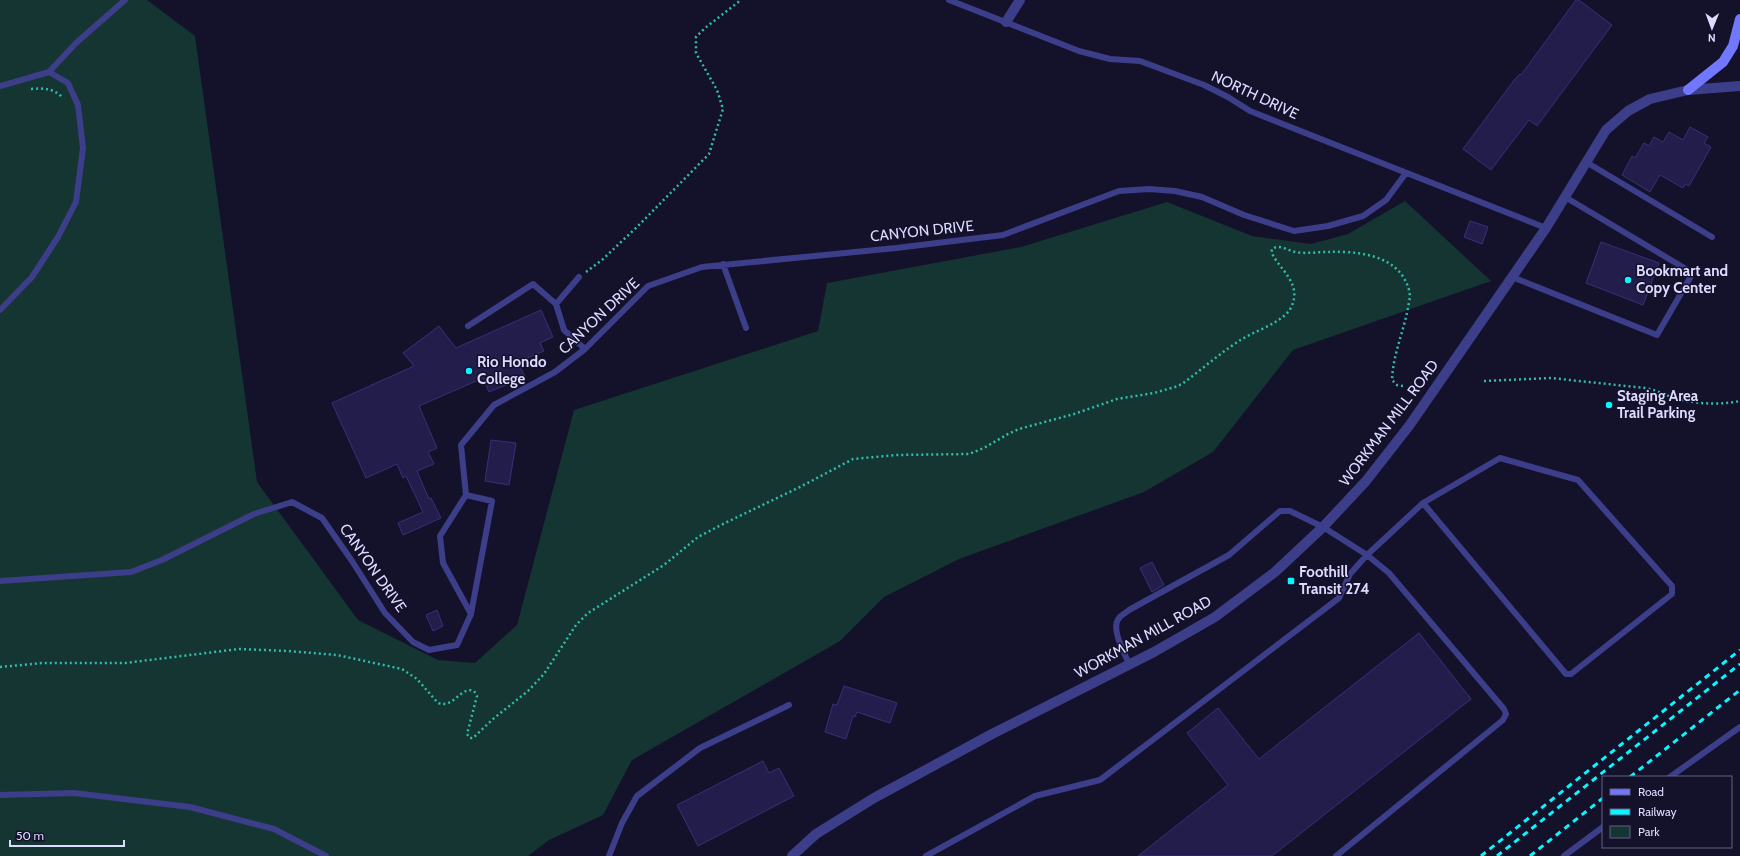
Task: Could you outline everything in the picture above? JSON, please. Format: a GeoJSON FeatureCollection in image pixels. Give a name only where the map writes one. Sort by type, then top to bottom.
{"type":"FeatureCollection","features":[{"type":"Feature","properties":{"kind":"main road"},"geometry":{"type":"LineString","coordinates":[[1688,90],[1723,62],[1733,46],[1740,19]]}},
{"type":"Feature","properties":{"kind":"street"},"geometry":{"type":"LineString","coordinates":[[1006,22],[1020,0]]}},
{"type":"Feature","properties":{"kind":"street","name":"WORKMAN MILL ROAD"},"geometry":{"type":"LineString","coordinates":[[792,856],[816,834],[874,798],[992,734],[1129,664],[1215,617],[1275,572],[1323,527],[1366,482],[1409,426],[1546,228],[1606,130],[1628,111],[1650,99],[1688,90],[1740,86]]}},
{"type":"Feature","properties":{"kind":"lane"},"geometry":{"type":"LineString","coordinates":[[0,86],[49,72],[76,43],[125,0]]}},
{"type":"Feature","properties":{"kind":"lane","name":"NORTH DRIVE"},"geometry":{"type":"LineString","coordinates":[[949,0],[1079,51],[1110,59],[1140,61],[1204,85],[1228,97],[1250,111],[1546,228]]}},
{"type":"Feature","properties":{"kind":"lane"},"geometry":{"type":"LineString","coordinates":[[0,310],[32,277],[58,237],[76,202],[83,148],[78,105],[68,83],[49,72]]}},
{"type":"Feature","properties":{"kind":"lane"},"geometry":{"type":"LineString","coordinates":[[1586,162],[1712,237]]}},
{"type":"Feature","properties":{"kind":"lane","name":"CANYON DRIVE"},"geometry":{"type":"LineString","coordinates":[[466,495],[461,445],[494,405],[555,372],[585,349],[648,286],[702,266],[896,248],[1003,235],[1119,191],[1149,189],[1175,191],[1202,197],[1244,215],[1294,231],[1328,226],[1363,216],[1386,200],[1406,173]]}},
{"type":"Feature","properties":{"kind":"lane"},"geometry":{"type":"LineString","coordinates":[[1512,277],[1657,335],[1691,276],[1686,268],[1565,197]]}},
{"type":"Feature","properties":{"kind":"lane"},"geometry":{"type":"LineString","coordinates":[[723,264],[746,328]]}},
{"type":"Feature","properties":{"kind":"lane"},"geometry":{"type":"LineString","coordinates":[[556,304],[579,277]]}},
{"type":"Feature","properties":{"kind":"lane"},"geometry":{"type":"LineString","coordinates":[[468,326],[533,284],[556,304],[564,330],[585,349]]}},
{"type":"Feature","properties":{"kind":"lane"},"geometry":{"type":"LineString","coordinates":[[926,856],[1035,796],[1100,780],[1339,598],[1350,574],[1423,503],[1500,458],[1578,480],[1672,586],[1672,594],[1572,674],[1566,674],[1423,503]]}},
{"type":"Feature","properties":{"kind":"lane"},"geometry":{"type":"LineString","coordinates":[[466,495],[492,500],[471,614],[444,563],[440,536],[466,495]]}},
{"type":"Feature","properties":{"kind":"lane","name":"CANYON DRIVE"},"geometry":{"type":"LineString","coordinates":[[0,581],[130,572],[162,560],[254,514],[292,502],[322,518],[352,561],[385,613],[413,642],[429,650],[457,645],[471,614]]}},
{"type":"Feature","properties":{"kind":"lane"},"geometry":{"type":"LineString","coordinates":[[1129,664],[1118,639],[1115,627],[1117,619],[1129,610],[1229,555],[1280,511],[1290,511],[1323,527],[1367,556],[1388,573],[1504,709],[1506,714],[1503,720],[1336,856]]}},
{"type":"Feature","properties":{"kind":"lane"},"geometry":{"type":"LineString","coordinates":[[609,856],[622,823],[637,796],[700,748],[789,705]]}},
{"type":"Feature","properties":{"kind":"lane"},"geometry":{"type":"LineString","coordinates":[[1671,776],[1740,727]]}},
{"type":"Feature","properties":{"kind":"lane"},"geometry":{"type":"LineString","coordinates":[[0,795],[74,793],[190,807],[274,829],[326,856]]}},
{"type":"Feature","properties":{"kind":"lane"},"geometry":{"type":"LineString","coordinates":[[1564,856],[1602,828]]}},
{"type":"Feature","properties":{"kind":"path"},"geometry":{"type":"LineString","coordinates":[[579,277],[602,260],[709,154],[722,110],[717,90],[696,54],[696,37],[705,28],[741,0]]}},
{"type":"Feature","properties":{"kind":"path"},"geometry":{"type":"LineString","coordinates":[[24,90],[43,88],[51,90],[56,92],[66,102]]}},
{"type":"Feature","properties":{"kind":"path"},"geometry":{"type":"LineString","coordinates":[[0,667],[43,663],[125,663],[239,649],[288,651],[337,656],[402,669],[417,679],[434,699],[442,704],[450,703],[466,691],[474,691],[477,696],[467,734],[470,738],[473,738],[493,719],[519,699],[544,674],[576,625],[588,613],[655,572],[698,537],[853,459],[897,455],[969,454],[984,448],[1019,429],[1080,412],[1117,399],[1154,393],[1182,384],[1239,341],[1276,321],[1289,311],[1294,298],[1292,283],[1289,275],[1272,255],[1272,249],[1274,247],[1278,246],[1301,253],[1359,253],[1381,259],[1399,270],[1408,287],[1410,302],[1397,350],[1392,380],[1397,385],[1403,386]]}},
{"type":"Feature","properties":{"kind":"path"},"geometry":{"type":"LineString","coordinates":[[1484,381],[1550,378],[1657,390],[1680,400],[1694,402],[1726,404],[1740,402]]}},
{"type":"Feature","properties":{"kind":"green space"},"geometry":{"type":"Polygon","coordinates":[[[0,0],[147,0],[195,36],[257,482],[358,620],[438,660],[475,663],[517,625],[574,410],[818,331],[827,283],[1021,247],[1167,202],[1252,236],[1311,244],[1348,234],[1405,201],[1491,281],[1293,350],[1213,452],[1144,492],[959,559],[884,597],[840,641],[632,760],[603,815],[549,840],[528,856],[0,856],[0,0]]]}},
{"type":"Feature","properties":{"kind":"building"},"geometry":{"type":"Polygon","coordinates":[[[1576,0],[1579,0],[1612,25],[1537,126],[1529,120],[1491,170],[1463,149],[1515,79],[1520,74],[1521,75],[1576,0]]]}},
{"type":"Feature","properties":{"kind":"building"},"geometry":{"type":"Polygon","coordinates":[[[1690,127],[1708,137],[1704,143],[1711,147],[1689,186],[1685,184],[1683,188],[1660,175],[1650,192],[1622,175],[1632,156],[1635,158],[1644,143],[1649,146],[1654,137],[1663,142],[1669,132],[1683,140],[1690,127]]]}},
{"type":"Feature","properties":{"kind":"building"},"geometry":{"type":"Polygon","coordinates":[[[1470,221],[1488,227],[1482,244],[1464,237],[1470,221]]]}},
{"type":"Feature","properties":{"kind":"building"},"geometry":{"type":"Polygon","coordinates":[[[1601,242],[1659,263],[1643,305],[1586,283],[1601,242]]]}},
{"type":"Feature","properties":{"kind":"building"},"geometry":{"type":"Polygon","coordinates":[[[541,310],[553,337],[540,343],[544,351],[518,362],[525,377],[489,392],[483,378],[419,406],[437,448],[428,452],[434,464],[417,471],[429,499],[431,498],[441,518],[403,535],[398,523],[423,512],[406,476],[403,478],[397,464],[366,478],[332,403],[414,366],[403,353],[439,326],[456,348],[541,310]]]}},
{"type":"Feature","properties":{"kind":"building"},"geometry":{"type":"Polygon","coordinates":[[[491,440],[516,443],[509,485],[485,481],[491,440]]]}},
{"type":"Feature","properties":{"kind":"building"},"geometry":{"type":"Polygon","coordinates":[[[1152,562],[1164,585],[1152,592],[1140,568],[1152,562]]]}},
{"type":"Feature","properties":{"kind":"building"},"geometry":{"type":"Polygon","coordinates":[[[437,610],[443,626],[433,631],[426,615],[437,610]]]}},
{"type":"Feature","properties":{"kind":"building"},"geometry":{"type":"Polygon","coordinates":[[[1419,633],[1471,699],[1272,856],[1138,856],[1228,785],[1187,733],[1218,708],[1259,759],[1419,633]]]}},
{"type":"Feature","properties":{"kind":"building"},"geometry":{"type":"Polygon","coordinates":[[[844,686],[897,703],[890,723],[857,712],[855,717],[853,716],[846,739],[825,732],[833,704],[837,705],[844,686]]]}},
{"type":"Feature","properties":{"kind":"building"},"geometry":{"type":"Polygon","coordinates":[[[763,761],[769,773],[779,768],[794,796],[698,846],[677,805],[763,761]]]}},
{"type":"Feature","properties":{"kind":"railway"},"geometry":{"type":"LineString","coordinates":[[1481,856],[1740,650]]}},
{"type":"Feature","properties":{"kind":"railway"},"geometry":{"type":"LineString","coordinates":[[1497,856],[1740,664]]}},
{"type":"Feature","properties":{"kind":"railway"},"geometry":{"type":"LineString","coordinates":[[1631,776],[1740,690]]}},
{"type":"Feature","properties":{"kind":"railway"},"geometry":{"type":"LineString","coordinates":[[1530,856],[1602,799]]}},
{"type":"Feature","properties":{"kind":"place","name":"Bookmart and Copy Center"},"geometry":{"type":"Point","coordinates":[1628,280]}},
{"type":"Feature","properties":{"kind":"place","name":"Rio Hondo College"},"geometry":{"type":"Point","coordinates":[469,371]}},
{"type":"Feature","properties":{"kind":"place","name":"Staging Area Trail Parking"},"geometry":{"type":"Point","coordinates":[1609,405]}},
{"type":"Feature","properties":{"kind":"place","name":"Foothill Transit 274"},"geometry":{"type":"Point","coordinates":[1291,581]}}]}
